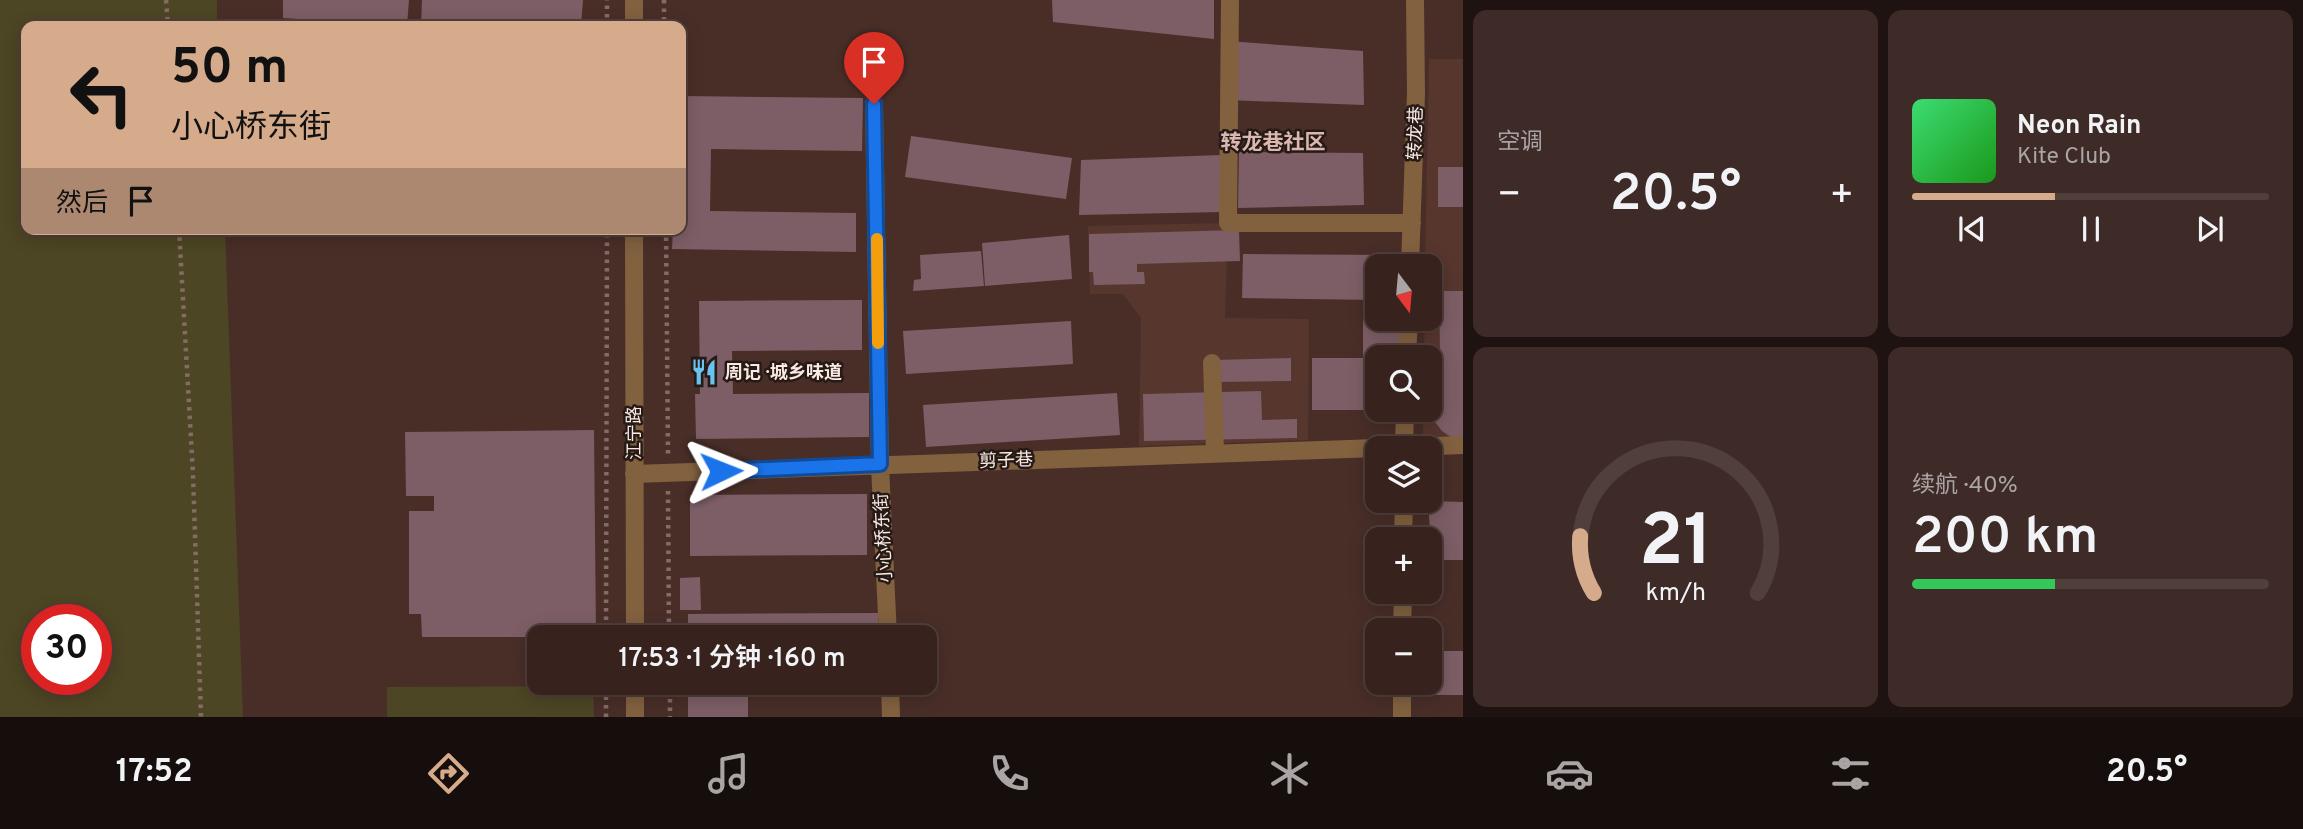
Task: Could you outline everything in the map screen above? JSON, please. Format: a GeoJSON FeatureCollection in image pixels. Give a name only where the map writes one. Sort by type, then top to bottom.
{"type":"FeatureCollection","features":[{"type":"Feature","properties":{"kind":"street"},"geometry":{"type":"LineString","coordinates":[[634,0],[634,21]]}},
{"type":"Feature","properties":{"kind":"street"},"geometry":{"type":"LineString","coordinates":[[1230,0],[1228,223],[1412,223]]}},
{"type":"Feature","properties":{"kind":"street","name":"转龙巷"},"geometry":{"type":"LineString","coordinates":[[1411,254],[1416,93],[1415,0]]}},
{"type":"Feature","properties":{"kind":"street","name":"小心桥东街"},"geometry":{"type":"LineString","coordinates":[[874,104],[880,464],[887,625]]}},
{"type":"Feature","properties":{"kind":"street","name":"江宁路"},"geometry":{"type":"LineString","coordinates":[[634,235],[635,625]]}},
{"type":"Feature","properties":{"kind":"street"},"geometry":{"type":"LineString","coordinates":[[1212,363],[1215,453]]}},
{"type":"Feature","properties":{"kind":"street"},"geometry":{"type":"LineString","coordinates":[[1442,446],[1463,445]]}},
{"type":"Feature","properties":{"kind":"street","name":"剪子巷"},"geometry":{"type":"LineString","coordinates":[[634,474],[1365,448]]}},
{"type":"Feature","properties":{"kind":"street"},"geometry":{"type":"LineString","coordinates":[[635,695],[635,717]]}},
{"type":"Feature","properties":{"kind":"street"},"geometry":{"type":"LineString","coordinates":[[890,695],[891,717]]}},
{"type":"Feature","properties":{"kind":"street"},"geometry":{"type":"LineString","coordinates":[[1402,695],[1402,717]]}},
{"type":"Feature","properties":{"kind":"path"},"geometry":{"type":"LineString","coordinates":[[166,0],[168,21]]}},
{"type":"Feature","properties":{"kind":"path"},"geometry":{"type":"LineString","coordinates":[[607,0],[607,21]]}},
{"type":"Feature","properties":{"kind":"path"},"geometry":{"type":"LineString","coordinates":[[664,0],[664,21]]}},
{"type":"Feature","properties":{"kind":"path"},"geometry":{"type":"LineString","coordinates":[[179,235],[193,474],[201,717]]}},
{"type":"Feature","properties":{"kind":"path"},"geometry":{"type":"LineString","coordinates":[[606,625],[607,235]]}},
{"type":"Feature","properties":{"kind":"path"},"geometry":{"type":"LineString","coordinates":[[666,235],[670,625]]}},
{"type":"Feature","properties":{"kind":"path"},"geometry":{"type":"LineString","coordinates":[[606,695],[606,717]]}},
{"type":"Feature","properties":{"kind":"path"},"geometry":{"type":"LineString","coordinates":[[670,695],[670,717]]}},
{"type":"Feature","properties":{"kind":"shaded area"},"geometry":{"type":"Polygon","coordinates":[[[0,0],[217,0],[217,21],[21,21],[21,235],[225,235],[243,717],[0,717],[0,0]]]}},
{"type":"Feature","properties":{"kind":"shaded area"},"geometry":{"type":"Polygon","coordinates":[[[1429,59],[1463,59],[1463,437],[1423,436],[1423,422],[1442,422],[1442,345],[1424,345],[1425,331],[1442,331],[1442,254],[1425,254],[1429,59]]]}},
{"type":"Feature","properties":{"kind":"shaded area"},"geometry":{"type":"Polygon","coordinates":[[[1228,223],[1225,318],[1309,319],[1308,440],[1139,446],[1141,318],[1123,294],[1090,294],[1088,226],[1228,223]]]}},
{"type":"Feature","properties":{"kind":"shaded area"},"geometry":{"type":"Polygon","coordinates":[[[527,686],[527,695],[593,695],[594,717],[387,717],[387,687],[527,686]]]}},
{"type":"Feature","properties":{"kind":"building"},"geometry":{"type":"Polygon","coordinates":[[[283,0],[409,0],[407,21],[283,18],[283,0]]]}},
{"type":"Feature","properties":{"kind":"building"},"geometry":{"type":"Polygon","coordinates":[[[422,0],[583,0],[581,21],[421,21],[422,0]]]}},
{"type":"Feature","properties":{"kind":"building"},"geometry":{"type":"Polygon","coordinates":[[[1052,0],[1214,0],[1214,39],[1053,22],[1052,0]]]}},
{"type":"Feature","properties":{"kind":"building"},"geometry":{"type":"Polygon","coordinates":[[[1227,41],[1363,51],[1364,105],[1226,100],[1227,41]]]}},
{"type":"Feature","properties":{"kind":"building"},"geometry":{"type":"Polygon","coordinates":[[[686,96],[863,98],[862,151],[711,149],[710,211],[856,213],[856,252],[672,249],[673,235],[686,235],[686,96]]]}},
{"type":"Feature","properties":{"kind":"building"},"geometry":{"type":"Polygon","coordinates":[[[911,136],[1072,158],[1066,199],[905,177],[911,136]]]}},
{"type":"Feature","properties":{"kind":"building"},"geometry":{"type":"Polygon","coordinates":[[[1239,152],[1363,153],[1364,205],[1238,208],[1239,152]]]}},
{"type":"Feature","properties":{"kind":"building"},"geometry":{"type":"Polygon","coordinates":[[[1221,155],[1222,212],[1079,215],[1081,160],[1221,155]]]}},
{"type":"Feature","properties":{"kind":"building"},"geometry":{"type":"Polygon","coordinates":[[[1438,167],[1463,167],[1463,207],[1438,207],[1438,167]]]}},
{"type":"Feature","properties":{"kind":"building"},"geometry":{"type":"Polygon","coordinates":[[[1239,230],[1240,261],[1137,264],[1137,272],[1144,272],[1145,284],[1094,285],[1093,272],[1089,272],[1089,234],[1239,230]]]}},
{"type":"Feature","properties":{"kind":"building"},"geometry":{"type":"Polygon","coordinates":[[[1069,235],[1072,279],[985,286],[982,243],[1069,235]]]}},
{"type":"Feature","properties":{"kind":"building"},"geometry":{"type":"Polygon","coordinates":[[[981,251],[984,286],[913,291],[914,280],[921,279],[920,255],[981,251]]]}},
{"type":"Feature","properties":{"kind":"building"},"geometry":{"type":"Polygon","coordinates":[[[1243,254],[1365,255],[1365,300],[1242,298],[1243,254]]]}},
{"type":"Feature","properties":{"kind":"building"},"geometry":{"type":"Polygon","coordinates":[[[1442,291],[1463,291],[1463,437],[1451,437],[1435,422],[1442,422],[1442,291]]]}},
{"type":"Feature","properties":{"kind":"building"},"geometry":{"type":"Polygon","coordinates":[[[862,300],[862,350],[732,351],[733,394],[869,393],[869,437],[696,439],[695,394],[700,394],[699,301],[862,300]]]}},
{"type":"Feature","properties":{"kind":"building"},"geometry":{"type":"Polygon","coordinates":[[[1363,318],[1365,331],[1401,331],[1401,345],[1365,345],[1365,410],[1312,410],[1312,358],[1363,358],[1363,318]]]}},
{"type":"Feature","properties":{"kind":"building"},"geometry":{"type":"Polygon","coordinates":[[[1071,321],[1073,364],[906,374],[903,331],[1071,321]]]}},
{"type":"Feature","properties":{"kind":"building"},"geometry":{"type":"Polygon","coordinates":[[[1291,358],[1291,381],[1215,382],[1214,360],[1291,358]]]}},
{"type":"Feature","properties":{"kind":"building"},"geometry":{"type":"Polygon","coordinates":[[[1261,391],[1262,420],[1297,419],[1297,438],[1144,441],[1143,394],[1261,391]]]}},
{"type":"Feature","properties":{"kind":"building"},"geometry":{"type":"Polygon","coordinates":[[[1117,393],[1120,435],[926,447],[923,405],[1117,393]]]}},
{"type":"Feature","properties":{"kind":"building"},"geometry":{"type":"Polygon","coordinates":[[[594,430],[596,625],[527,625],[527,637],[422,637],[421,614],[409,614],[409,511],[434,511],[434,496],[406,496],[405,432],[594,430]]]}},
{"type":"Feature","properties":{"kind":"building"},"geometry":{"type":"Polygon","coordinates":[[[867,494],[867,555],[690,556],[690,495],[867,494]]]}},
{"type":"Feature","properties":{"kind":"building"},"geometry":{"type":"Polygon","coordinates":[[[1442,501],[1463,502],[1463,560],[1442,560],[1442,527],[1430,527],[1429,513],[1442,513],[1442,501]]]}},
{"type":"Feature","properties":{"kind":"building"},"geometry":{"type":"Polygon","coordinates":[[[700,577],[701,610],[680,610],[680,578],[700,577]]]}},
{"type":"Feature","properties":{"kind":"building"},"geometry":{"type":"Polygon","coordinates":[[[878,613],[878,625],[688,625],[688,614],[878,613]]]}},
{"type":"Feature","properties":{"kind":"building"},"geometry":{"type":"Polygon","coordinates":[[[1442,651],[1463,651],[1463,695],[1442,695],[1442,651]]]}},
{"type":"Feature","properties":{"kind":"building"},"geometry":{"type":"Polygon","coordinates":[[[688,695],[748,695],[748,717],[688,717],[688,695]]]}},
{"type":"Feature","properties":{"kind":"slow traffic"},"geometry":{"type":"LineString","coordinates":[[877,239],[878,343]]}},
{"type":"Feature","properties":{"kind":"place","name":"周记 · 城乡味道"},"geometry":{"type":"Point","coordinates":[704,372]}},
{"type":"Feature","properties":{"kind":"district","name":"转龙巷社区"},"geometry":{"type":"Point","coordinates":[1273,142]}},
{"type":"Feature","properties":{"kind":"route"},"geometry":{"type":"LineString","coordinates":[[721,471],[880,464],[874,104]]}}]}
